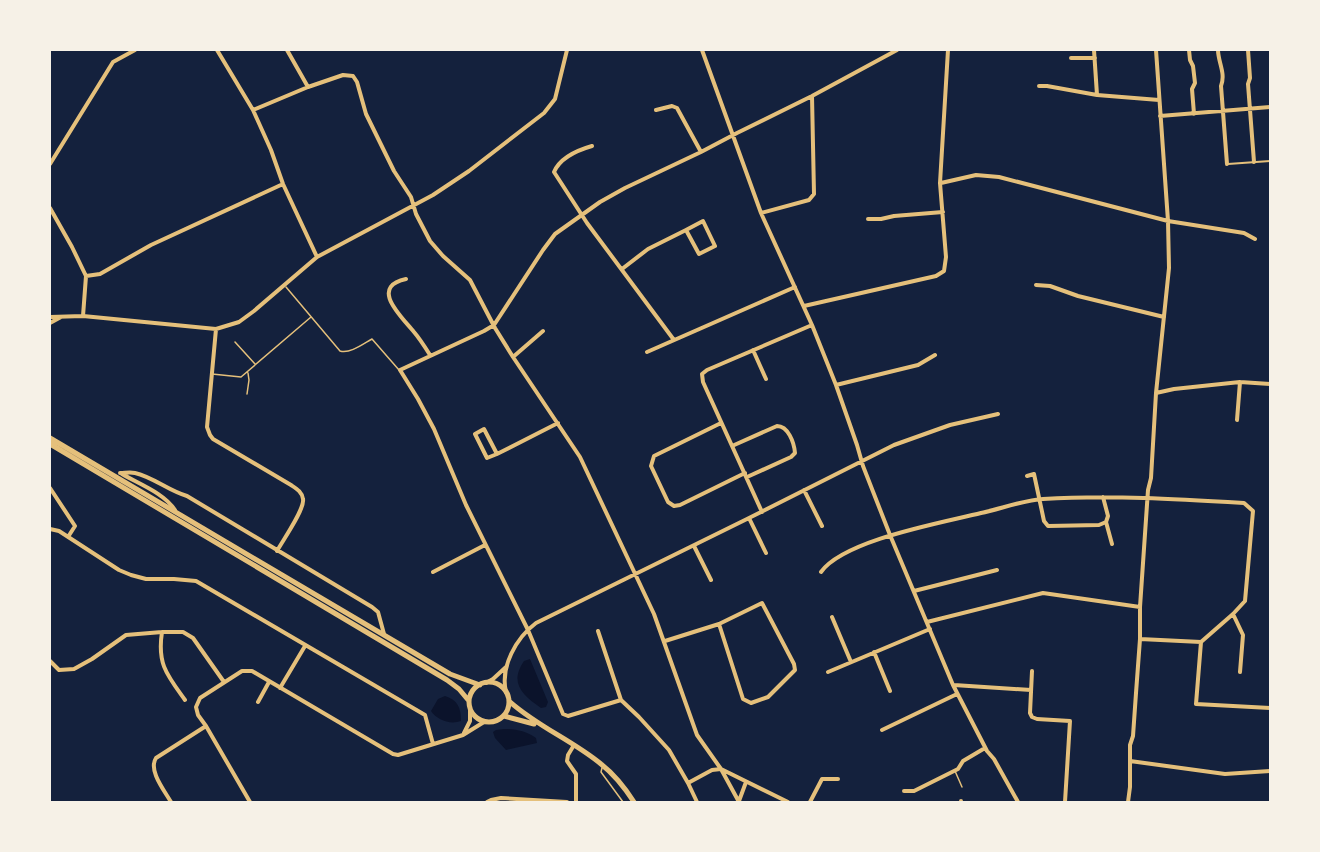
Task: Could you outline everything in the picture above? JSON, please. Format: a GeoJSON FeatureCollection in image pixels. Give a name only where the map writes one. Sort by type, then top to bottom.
{"type":"FeatureCollection","features":[{"type":"Feature","properties":{"kind":"main road"},"geometry":{"type":"LineString","coordinates":[[50,438],[450,674],[483,684],[498,684],[506,692],[509,701],[504,716],[495,722],[484,722],[475,717],[470,704],[459,689],[447,680],[50,444]]}},
{"type":"Feature","properties":{"kind":"main road"},"geometry":{"type":"LineString","coordinates":[[470,704],[471,694],[483,684]]}},
{"type":"Feature","properties":{"kind":"main road"},"geometry":{"type":"LineString","coordinates":[[509,701],[540,725],[603,765],[616,777],[634,802]]}},
{"type":"Feature","properties":{"kind":"main road"},"geometry":{"type":"LineString","coordinates":[[504,716],[540,725]]}},
{"type":"Feature","properties":{"kind":"street"},"geometry":{"type":"LineString","coordinates":[[50,164],[113,62],[135,50]]}},
{"type":"Feature","properties":{"kind":"street"},"geometry":{"type":"LineString","coordinates":[[217,50],[253,110],[317,258]]}},
{"type":"Feature","properties":{"kind":"street"},"geometry":{"type":"LineString","coordinates":[[287,50],[308,87]]}},
{"type":"Feature","properties":{"kind":"street"},"geometry":{"type":"LineString","coordinates":[[50,317],[83,316],[216,329],[239,322],[317,258],[433,195],[469,171],[544,113],[555,99],[567,50]]}},
{"type":"Feature","properties":{"kind":"street"},"geometry":{"type":"LineString","coordinates":[[702,50],[761,213],[812,325],[890,535],[953,685],[985,748],[994,759],[1018,802]]}},
{"type":"Feature","properties":{"kind":"street"},"geometry":{"type":"LineString","coordinates":[[621,700],[568,716],[563,714],[528,630],[466,505],[434,429],[400,370],[494,325],[555,234],[600,202],[812,96],[897,50]]}},
{"type":"Feature","properties":{"kind":"street"},"geometry":{"type":"LineString","coordinates":[[804,306],[936,276],[944,271],[946,257],[940,183],[948,50]]}},
{"type":"Feature","properties":{"kind":"street"},"geometry":{"type":"LineString","coordinates":[[1094,50],[1097,95]]}},
{"type":"Feature","properties":{"kind":"street"},"geometry":{"type":"LineString","coordinates":[[1128,802],[1148,497],[1169,268],[1156,50]]}},
{"type":"Feature","properties":{"kind":"street"},"geometry":{"type":"LineString","coordinates":[[1189,50],[1195,83],[1192,89],[1194,114]]}},
{"type":"Feature","properties":{"kind":"street"},"geometry":{"type":"LineString","coordinates":[[1218,50],[1218,58],[1222,63],[1222,111],[1227,164],[1270,161]]}},
{"type":"Feature","properties":{"kind":"street"},"geometry":{"type":"LineString","coordinates":[[1248,50],[1250,78],[1248,84],[1254,162]]}},
{"type":"Feature","properties":{"kind":"street"},"geometry":{"type":"LineString","coordinates":[[1071,58],[1095,58]]}},
{"type":"Feature","properties":{"kind":"street"},"geometry":{"type":"LineString","coordinates":[[253,110],[343,75],[353,76],[357,82],[366,114],[394,171],[411,197],[430,242],[470,280],[513,357],[580,457],[654,614],[697,735],[721,769],[739,802]]}},
{"type":"Feature","properties":{"kind":"street"},"geometry":{"type":"LineString","coordinates":[[1039,86],[1097,95],[1160,100]]}},
{"type":"Feature","properties":{"kind":"street"},"geometry":{"type":"LineString","coordinates":[[761,213],[809,200],[814,194],[812,96]]}},
{"type":"Feature","properties":{"kind":"street"},"geometry":{"type":"LineString","coordinates":[[656,110],[672,106],[677,108],[701,152]]}},
{"type":"Feature","properties":{"kind":"street"},"geometry":{"type":"LineString","coordinates":[[1160,116],[1270,107]]}},
{"type":"Feature","properties":{"kind":"street"},"geometry":{"type":"LineString","coordinates":[[592,146],[578,150],[557,165],[554,172],[587,223],[674,340]]}},
{"type":"Feature","properties":{"kind":"street"},"geometry":{"type":"LineString","coordinates":[[940,183],[976,176],[999,177],[1168,221],[1244,233],[1255,239]]}},
{"type":"Feature","properties":{"kind":"street"},"geometry":{"type":"LineString","coordinates":[[86,276],[100,274],[151,245],[284,184]]}},
{"type":"Feature","properties":{"kind":"street"},"geometry":{"type":"LineString","coordinates":[[50,208],[86,276],[83,316]]}},
{"type":"Feature","properties":{"kind":"street"},"geometry":{"type":"LineString","coordinates":[[868,219],[943,212]]}},
{"type":"Feature","properties":{"kind":"street"},"geometry":{"type":"LineString","coordinates":[[622,270],[648,249],[703,221],[715,246],[699,254],[687,230]]}},
{"type":"Feature","properties":{"kind":"street"},"geometry":{"type":"LineString","coordinates":[[406,279],[397,281],[393,285],[388,299],[430,355]]}},
{"type":"Feature","properties":{"kind":"street"},"geometry":{"type":"LineString","coordinates":[[1036,285],[1050,286],[1078,296],[1164,317]]}},
{"type":"Feature","properties":{"kind":"street"},"geometry":{"type":"LineString","coordinates":[[647,352],[795,287]]}},
{"type":"Feature","properties":{"kind":"street"},"geometry":{"type":"LineString","coordinates":[[50,323],[61,317]]}},
{"type":"Feature","properties":{"kind":"street"},"geometry":{"type":"LineString","coordinates":[[762,512],[703,382],[702,374],[812,325]]}},
{"type":"Feature","properties":{"kind":"street"},"geometry":{"type":"LineString","coordinates":[[216,329],[207,427],[210,435],[213,439],[291,485],[300,491],[303,497],[303,506],[277,550]]}},
{"type":"Feature","properties":{"kind":"street"},"geometry":{"type":"LineString","coordinates":[[513,357],[543,331]]}},
{"type":"Feature","properties":{"kind":"street"},"geometry":{"type":"LineString","coordinates":[[753,350],[766,379]]}},
{"type":"Feature","properties":{"kind":"street"},"geometry":{"type":"LineString","coordinates":[[836,385],[918,365],[935,355]]}},
{"type":"Feature","properties":{"kind":"street"},"geometry":{"type":"LineString","coordinates":[[1156,393],[1240,382],[1270,384]]}},
{"type":"Feature","properties":{"kind":"street"},"geometry":{"type":"LineString","coordinates":[[1237,420],[1240,382]]}},
{"type":"Feature","properties":{"kind":"street"},"geometry":{"type":"LineString","coordinates":[[506,692],[504,683],[507,666],[515,647],[536,623],[894,445],[950,425],[998,414]]}},
{"type":"Feature","properties":{"kind":"street"},"geometry":{"type":"LineString","coordinates":[[497,454],[484,429],[475,434],[487,458],[497,454],[558,423]]}},
{"type":"Feature","properties":{"kind":"street"},"geometry":{"type":"LineString","coordinates":[[721,423],[654,456],[651,466],[668,502],[674,506],[680,506],[791,457],[795,453],[786,429],[782,426],[777,426],[732,446]]}},
{"type":"Feature","properties":{"kind":"street"},"geometry":{"type":"LineString","coordinates":[[110,474],[132,472],[187,496],[372,607],[378,612],[384,635]]}},
{"type":"Feature","properties":{"kind":"street"},"geometry":{"type":"LineString","coordinates":[[120,474],[162,497],[177,513]]}},
{"type":"Feature","properties":{"kind":"street"},"geometry":{"type":"LineString","coordinates":[[1027,476],[1034,474],[1044,522],[1048,526],[1099,525],[1106,522]]}},
{"type":"Feature","properties":{"kind":"street"},"geometry":{"type":"LineString","coordinates":[[50,488],[75,526],[68,537]]}},
{"type":"Feature","properties":{"kind":"street"},"geometry":{"type":"LineString","coordinates":[[804,490],[822,526]]}},
{"type":"Feature","properties":{"kind":"street"},"geometry":{"type":"LineString","coordinates":[[162,497],[174,492]]}},
{"type":"Feature","properties":{"kind":"street"},"geometry":{"type":"LineString","coordinates":[[1103,497],[1112,544]]}},
{"type":"Feature","properties":{"kind":"street"},"geometry":{"type":"LineString","coordinates":[[820,572],[826,564],[890,535],[1040,499],[1148,497],[1244,503],[1253,511],[1245,601],[1233,615],[1201,642],[1140,639]]}},
{"type":"Feature","properties":{"kind":"street"},"geometry":{"type":"LineString","coordinates":[[749,518],[766,553]]}},
{"type":"Feature","properties":{"kind":"street"},"geometry":{"type":"LineString","coordinates":[[50,529],[59,531],[119,570],[131,575],[146,579],[196,581],[425,715],[434,744]]}},
{"type":"Feature","properties":{"kind":"street"},"geometry":{"type":"LineString","coordinates":[[433,572],[485,545]]}},
{"type":"Feature","properties":{"kind":"street"},"geometry":{"type":"LineString","coordinates":[[694,546],[711,580]]}},
{"type":"Feature","properties":{"kind":"street"},"geometry":{"type":"LineString","coordinates":[[914,591],[997,570]]}},
{"type":"Feature","properties":{"kind":"street"},"geometry":{"type":"LineString","coordinates":[[927,622],[1043,592],[1140,607]]}},
{"type":"Feature","properties":{"kind":"street"},"geometry":{"type":"LineString","coordinates":[[665,641],[719,624],[762,603],[795,670],[768,697],[751,703],[743,699],[719,624]]}},
{"type":"Feature","properties":{"kind":"street"},"geometry":{"type":"LineString","coordinates":[[1233,615],[1243,635],[1240,672]]}},
{"type":"Feature","properties":{"kind":"street"},"geometry":{"type":"LineString","coordinates":[[832,617],[851,662]]}},
{"type":"Feature","properties":{"kind":"street"},"geometry":{"type":"LineString","coordinates":[[828,672],[930,629]]}},
{"type":"Feature","properties":{"kind":"street"},"geometry":{"type":"LineString","coordinates":[[598,631],[621,700],[669,750],[697,802]]}},
{"type":"Feature","properties":{"kind":"street"},"geometry":{"type":"LineString","coordinates":[[162,632],[160,656],[165,672],[185,700]]}},
{"type":"Feature","properties":{"kind":"street"},"geometry":{"type":"LineString","coordinates":[[50,660],[59,670],[74,669],[126,635],[183,632],[193,638],[224,682]]}},
{"type":"Feature","properties":{"kind":"street"},"geometry":{"type":"LineString","coordinates":[[1201,642],[1196,704],[1270,708]]}},
{"type":"Feature","properties":{"kind":"street"},"geometry":{"type":"LineString","coordinates":[[280,688],[305,646]]}},
{"type":"Feature","properties":{"kind":"street"},"geometry":{"type":"LineString","coordinates":[[874,652],[890,691]]}},
{"type":"Feature","properties":{"kind":"street"},"geometry":{"type":"LineString","coordinates":[[483,684],[494,679],[507,666]]}},
{"type":"Feature","properties":{"kind":"street"},"geometry":{"type":"LineString","coordinates":[[250,802],[198,715],[196,707],[200,698],[242,671],[252,671],[393,754],[399,755],[463,735],[484,722]]}},
{"type":"Feature","properties":{"kind":"street"},"geometry":{"type":"LineString","coordinates":[[1032,671],[1030,712],[1032,717],[1070,721],[1065,802]]}},
{"type":"Feature","properties":{"kind":"street"},"geometry":{"type":"LineString","coordinates":[[258,702],[269,682]]}},
{"type":"Feature","properties":{"kind":"street"},"geometry":{"type":"LineString","coordinates":[[953,685],[1031,690]]}},
{"type":"Feature","properties":{"kind":"street"},"geometry":{"type":"LineString","coordinates":[[882,730],[957,693]]}},
{"type":"Feature","properties":{"kind":"street"},"geometry":{"type":"LineString","coordinates":[[463,735],[470,721],[470,704]]}},
{"type":"Feature","properties":{"kind":"street"},"geometry":{"type":"LineString","coordinates":[[171,802],[153,771],[152,763],[156,758],[206,726]]}},
{"type":"Feature","properties":{"kind":"street"},"geometry":{"type":"LineString","coordinates":[[574,745],[568,754],[567,761],[576,774],[576,802]]}},
{"type":"Feature","properties":{"kind":"street"},"geometry":{"type":"LineString","coordinates":[[904,791],[914,791],[955,770],[963,761],[985,748]]}},
{"type":"Feature","properties":{"kind":"street"},"geometry":{"type":"LineString","coordinates":[[1130,761],[1225,774],[1270,771]]}},
{"type":"Feature","properties":{"kind":"street"},"geometry":{"type":"LineString","coordinates":[[688,783],[712,770],[721,769],[788,802]]}},
{"type":"Feature","properties":{"kind":"street"},"geometry":{"type":"LineString","coordinates":[[810,802],[822,778],[838,779]]}},
{"type":"Feature","properties":{"kind":"street"},"geometry":{"type":"LineString","coordinates":[[739,802],[746,782]]}},
{"type":"Feature","properties":{"kind":"street"},"geometry":{"type":"LineString","coordinates":[[487,802],[501,798],[567,802]]}},
{"type":"Feature","properties":{"kind":"lane"},"geometry":{"type":"LineString","coordinates":[[284,285],[340,351],[345,352],[372,339],[400,370]]}},
{"type":"Feature","properties":{"kind":"lane"},"geometry":{"type":"LineString","coordinates":[[212,374],[241,377],[311,317]]}},
{"type":"Feature","properties":{"kind":"lane"},"geometry":{"type":"LineString","coordinates":[[235,342],[255,365]]}},
{"type":"Feature","properties":{"kind":"lane"},"geometry":{"type":"LineString","coordinates":[[247,372],[249,380],[247,394]]}},
{"type":"Feature","properties":{"kind":"lane"},"geometry":{"type":"LineString","coordinates":[[603,765],[601,772],[623,802]]}},
{"type":"Feature","properties":{"kind":"lane"},"geometry":{"type":"LineString","coordinates":[[955,770],[962,787]]}},
{"type":"Feature","properties":{"kind":"water"},"geometry":{"type":"Polygon","coordinates":[[[530,659],[548,702],[546,707],[541,708],[528,698],[518,682],[524,661],[530,659]]]}},
{"type":"Feature","properties":{"kind":"water"},"geometry":{"type":"Polygon","coordinates":[[[445,696],[458,705],[461,721],[444,721],[431,711],[438,699],[445,696]]]}},
{"type":"Feature","properties":{"kind":"water"},"geometry":{"type":"Polygon","coordinates":[[[504,729],[528,734],[536,738],[537,743],[506,750],[495,738],[493,732],[504,729]]]}}]}
